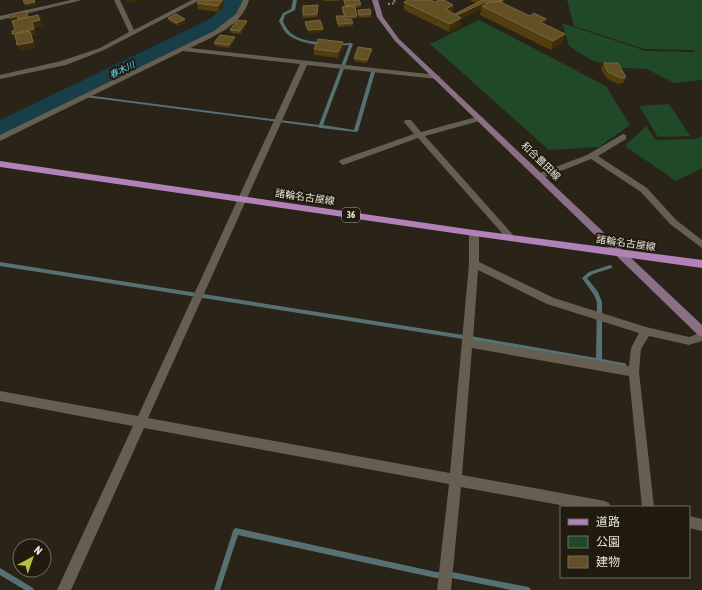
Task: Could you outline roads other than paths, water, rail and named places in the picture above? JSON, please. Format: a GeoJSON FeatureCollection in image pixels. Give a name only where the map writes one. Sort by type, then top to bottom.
{"type":"FeatureCollection","features":[{"type":"Feature","properties":{"kind":"main road","name":"和合豊田線"},"geometry":{"type":"LineString","coordinates":[[375,0],[380,17],[388,30],[702,332]]}},
{"type":"Feature","properties":{"kind":"main road","name":"諸輪名古屋線"},"geometry":{"type":"LineString","coordinates":[[0,164],[474,233],[702,264]]}},
{"type":"Feature","properties":{"kind":"street"},"geometry":{"type":"LineString","coordinates":[[0,18],[79,0]]}},
{"type":"Feature","properties":{"kind":"street"},"geometry":{"type":"LineString","coordinates":[[117,0],[133,34]]}},
{"type":"Feature","properties":{"kind":"street"},"geometry":{"type":"LineString","coordinates":[[0,77],[63,63],[102,48],[133,34],[197,0]]}},
{"type":"Feature","properties":{"kind":"street"},"geometry":{"type":"LineString","coordinates":[[0,138],[216,32],[236,18],[244,8],[246,0]]}},
{"type":"Feature","properties":{"kind":"street"},"geometry":{"type":"LineString","coordinates":[[184,49],[436,77]]}},
{"type":"Feature","properties":{"kind":"street"},"geometry":{"type":"LineString","coordinates":[[64,590],[142,423],[241,199],[304,63]]}},
{"type":"Feature","properties":{"kind":"street"},"geometry":{"type":"LineString","coordinates":[[343,162],[418,135],[480,118]]}},
{"type":"Feature","properties":{"kind":"street"},"geometry":{"type":"LineString","coordinates":[[408,122],[418,135],[512,238]]}},
{"type":"Feature","properties":{"kind":"street"},"geometry":{"type":"LineString","coordinates":[[540,176],[592,156],[623,137]]}},
{"type":"Feature","properties":{"kind":"street"},"geometry":{"type":"LineString","coordinates":[[592,156],[644,190],[673,222],[702,245]]}},
{"type":"Feature","properties":{"kind":"street"},"geometry":{"type":"LineString","coordinates":[[444,590],[456,478],[474,264],[474,233]]}},
{"type":"Feature","properties":{"kind":"street"},"geometry":{"type":"LineString","coordinates":[[474,264],[551,301],[646,331],[689,341],[702,336]]}},
{"type":"Feature","properties":{"kind":"street"},"geometry":{"type":"LineString","coordinates":[[646,331],[636,348],[634,372],[648,506]]}},
{"type":"Feature","properties":{"kind":"street"},"geometry":{"type":"LineString","coordinates":[[467,343],[634,372]]}},
{"type":"Feature","properties":{"kind":"street"},"geometry":{"type":"LineString","coordinates":[[0,396],[142,423],[456,478],[600,506]]}},
{"type":"Feature","properties":{"kind":"street"},"geometry":{"type":"LineString","coordinates":[[690,522],[702,525]]}},
{"type":"Feature","properties":{"kind":"waterway","name":"春木川"},"geometry":{"type":"LineString","coordinates":[[0,130],[215,24],[233,10],[234,0]]}},
{"type":"Feature","properties":{"kind":"waterway"},"geometry":{"type":"LineString","coordinates":[[295,0],[293,10],[284,14],[281,21],[287,32],[297,38],[322,44]]}},
{"type":"Feature","properties":{"kind":"waterway"},"geometry":{"type":"LineString","coordinates":[[320,126],[351,44],[336,45]]}},
{"type":"Feature","properties":{"kind":"waterway"},"geometry":{"type":"LineString","coordinates":[[320,126],[356,131],[373,72]]}},
{"type":"Feature","properties":{"kind":"waterway"},"geometry":{"type":"LineString","coordinates":[[70,94],[320,126]]}},
{"type":"Feature","properties":{"kind":"waterway"},"geometry":{"type":"LineString","coordinates":[[0,264],[476,339],[623,365]]}},
{"type":"Feature","properties":{"kind":"waterway"},"geometry":{"type":"LineString","coordinates":[[599,360],[600,307],[596,294],[584,278],[591,273],[610,267]]}},
{"type":"Feature","properties":{"kind":"waterway"},"geometry":{"type":"LineString","coordinates":[[217,590],[236,531],[436,575],[452,575],[528,590]]}},
{"type":"Feature","properties":{"kind":"waterway"},"geometry":{"type":"LineString","coordinates":[[0,571],[31,590]]}}]}
